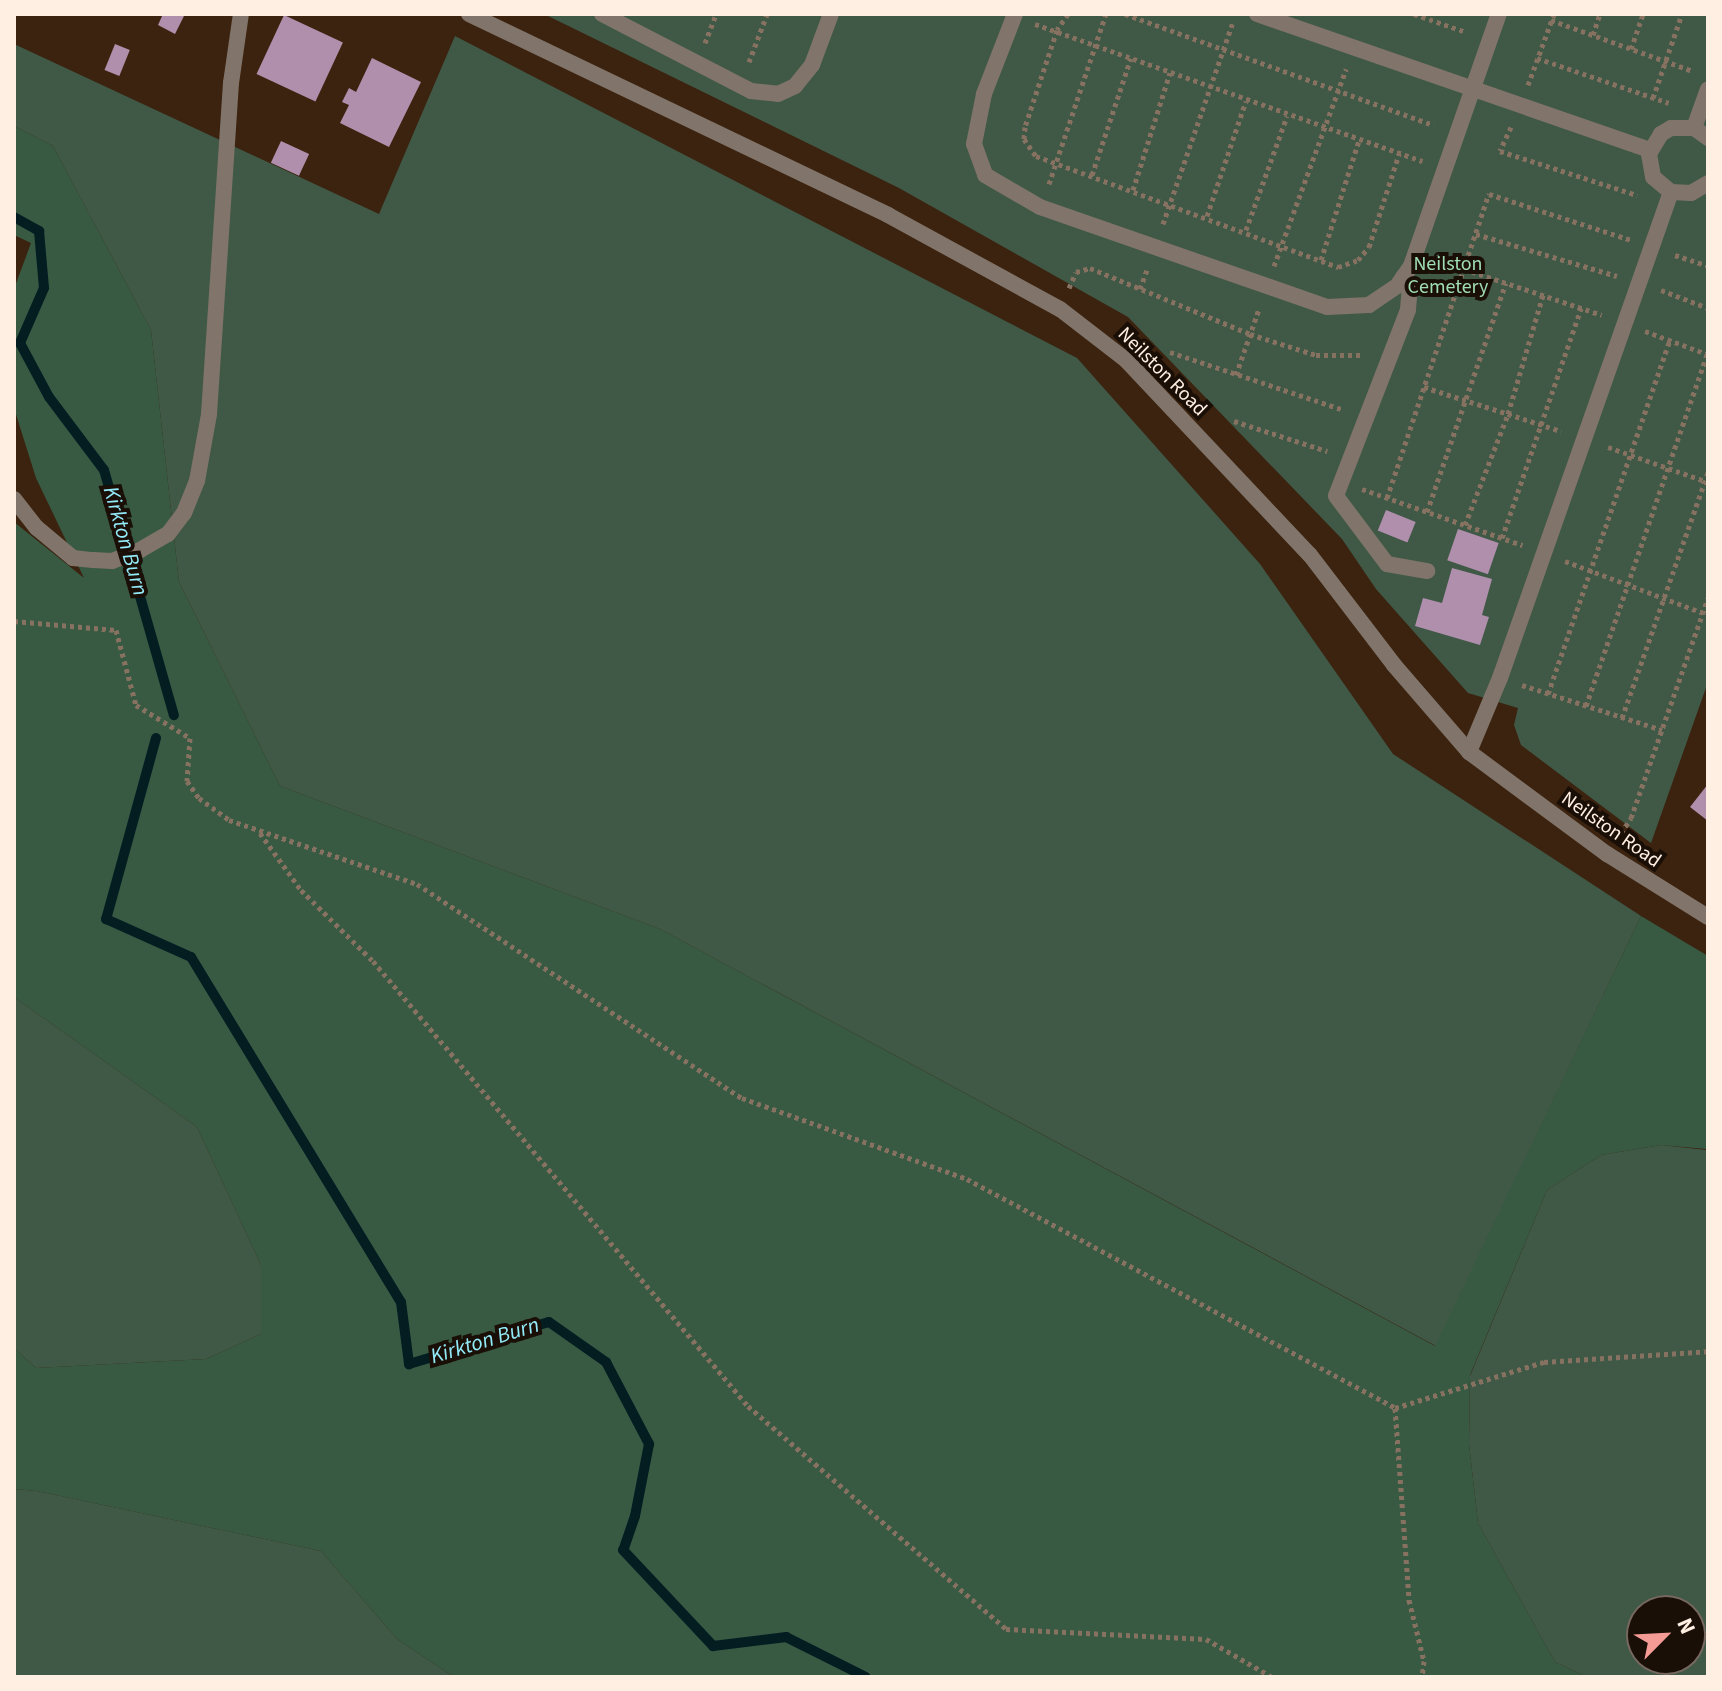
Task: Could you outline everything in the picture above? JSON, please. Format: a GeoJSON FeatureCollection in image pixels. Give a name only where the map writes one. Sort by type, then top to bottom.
{"type":"FeatureCollection","features":[{"type":"Feature","properties":{"kind":"street"},"geometry":{"type":"LineString","coordinates":[[14,499],[37,528],[73,558],[112,561],[140,550],[168,534],[184,513],[197,481],[209,414],[231,83],[241,14]]}},
{"type":"Feature","properties":{"kind":"street","name":"Neilston Road"},"geometry":{"type":"LineString","coordinates":[[469,14],[875,208],[1060,309],[1126,360],[1310,555],[1394,665],[1469,752],[1607,854],[1708,917]]}},
{"type":"Feature","properties":{"kind":"street"},"geometry":{"type":"LineString","coordinates":[[602,14],[741,85],[778,94],[795,86],[812,65],[831,14]]}},
{"type":"Feature","properties":{"kind":"street"},"geometry":{"type":"LineString","coordinates":[[1257,14],[1650,150]]}},
{"type":"Feature","properties":{"kind":"street"},"geometry":{"type":"LineString","coordinates":[[1015,16],[984,94],[974,144],[985,175],[1040,207],[1327,307],[1369,305],[1397,286],[1411,266],[1499,14]]}},
{"type":"Feature","properties":{"kind":"street"},"geometry":{"type":"LineString","coordinates":[[1668,198],[1653,177],[1650,150],[1661,134],[1671,128],[1701,126],[1708,89]]}},
{"type":"Feature","properties":{"kind":"street"},"geometry":{"type":"LineString","coordinates":[[1668,198],[1691,193],[1708,183]]}},
{"type":"Feature","properties":{"kind":"street"},"geometry":{"type":"LineString","coordinates":[[1469,752],[1500,678],[1668,198]]}},
{"type":"Feature","properties":{"kind":"street"},"geometry":{"type":"LineString","coordinates":[[1403,277],[1410,286],[1408,310],[1336,496],[1387,564],[1427,571]]}},
{"type":"Feature","properties":{"kind":"path"},"geometry":{"type":"LineString","coordinates":[[741,85],[767,14]]}},
{"type":"Feature","properties":{"kind":"path"},"geometry":{"type":"LineString","coordinates":[[1068,14],[1057,30],[1025,127],[1024,139],[1036,156],[1170,202],[1338,267],[1358,260],[1369,247],[1399,154]]}},
{"type":"Feature","properties":{"kind":"path"},"geometry":{"type":"LineString","coordinates":[[1040,207],[1106,14]]}},
{"type":"Feature","properties":{"kind":"path"},"geometry":{"type":"LineString","coordinates":[[1125,14],[1458,134]]}},
{"type":"Feature","properties":{"kind":"path"},"geometry":{"type":"LineString","coordinates":[[1140,289],[1236,14]]}},
{"type":"Feature","properties":{"kind":"path"},"geometry":{"type":"LineString","coordinates":[[1414,14],[1490,40]]}},
{"type":"Feature","properties":{"kind":"path"},"geometry":{"type":"LineString","coordinates":[[1593,35],[1600,14]]}},
{"type":"Feature","properties":{"kind":"path"},"geometry":{"type":"LineString","coordinates":[[1631,49],[1643,14]]}},
{"type":"Feature","properties":{"kind":"path"},"geometry":{"type":"LineString","coordinates":[[1653,98],[1682,14]]}},
{"type":"Feature","properties":{"kind":"path"},"geometry":{"type":"LineString","coordinates":[[1015,16],[1287,116],[1446,169]]}},
{"type":"Feature","properties":{"kind":"path"},"geometry":{"type":"LineString","coordinates":[[1668,198],[1500,151],[1522,105],[1552,17],[1708,76]]}},
{"type":"Feature","properties":{"kind":"path"},"geometry":{"type":"LineString","coordinates":[[1236,375],[1338,90],[1350,46]]}},
{"type":"Feature","properties":{"kind":"path"},"geometry":{"type":"LineString","coordinates":[[1092,175],[1131,58]]}},
{"type":"Feature","properties":{"kind":"path"},"geometry":{"type":"LineString","coordinates":[[1537,58],[1653,98],[1701,126]]}},
{"type":"Feature","properties":{"kind":"path"},"geometry":{"type":"LineString","coordinates":[[1133,190],[1170,73]]}},
{"type":"Feature","properties":{"kind":"path"},"geometry":{"type":"LineString","coordinates":[[1207,216],[1246,101]]}},
{"type":"Feature","properties":{"kind":"path"},"geometry":{"type":"LineString","coordinates":[[1246,230],[1287,116]]}},
{"type":"Feature","properties":{"kind":"path"},"geometry":{"type":"LineString","coordinates":[[1321,260],[1359,140]]}},
{"type":"Feature","properties":{"kind":"path"},"geometry":{"type":"LineString","coordinates":[[1387,498],[1489,194],[1708,266]]}},
{"type":"Feature","properties":{"kind":"path"},"geometry":{"type":"LineString","coordinates":[[1476,234],[1638,282],[1708,308]]}},
{"type":"Feature","properties":{"kind":"path"},"geometry":{"type":"LineString","coordinates":[[1060,309],[1076,272],[1090,268],[1250,334],[1316,355],[1353,358],[1395,348]]}},
{"type":"Feature","properties":{"kind":"path"},"geometry":{"type":"LineString","coordinates":[[1464,269],[1708,354],[1586,706]]}},
{"type":"Feature","properties":{"kind":"path"},"geometry":{"type":"LineString","coordinates":[[1427,512],[1506,283]]}},
{"type":"Feature","properties":{"kind":"path"},"geometry":{"type":"LineString","coordinates":[[1465,525],[1508,414],[1543,295]]}},
{"type":"Feature","properties":{"kind":"path"},"geometry":{"type":"LineString","coordinates":[[1502,538],[1581,308]]}},
{"type":"Feature","properties":{"kind":"path"},"geometry":{"type":"LineString","coordinates":[[1548,694],[1670,340]]}},
{"type":"Feature","properties":{"kind":"path"},"geometry":{"type":"LineString","coordinates":[[1170,352],[1368,417]]}},
{"type":"Feature","properties":{"kind":"path"},"geometry":{"type":"LineString","coordinates":[[1234,421],[1351,459]]}},
{"type":"Feature","properties":{"kind":"path"},"geometry":{"type":"LineString","coordinates":[[1622,718],[1708,472]]}},
{"type":"Feature","properties":{"kind":"path"},"geometry":{"type":"LineString","coordinates":[[1607,854],[1631,818],[1708,598]]}},
{"type":"Feature","properties":{"kind":"path"},"geometry":{"type":"LineString","coordinates":[[14,621],[116,630],[136,705],[190,738],[187,781],[199,798],[229,820],[417,884],[742,1098],[967,1179],[1395,1408],[1544,1362],[1708,1351]]}},
{"type":"Feature","properties":{"kind":"path"},"geometry":{"type":"LineString","coordinates":[[1500,678],[1662,730]]}},
{"type":"Feature","properties":{"kind":"path"},"geometry":{"type":"LineString","coordinates":[[258,830],[301,890],[373,961],[748,1406],[1006,1629],[1206,1639],[1272,1677]]}},
{"type":"Feature","properties":{"kind":"path"},"geometry":{"type":"LineString","coordinates":[[1395,1408],[1409,1600],[1424,1661],[1422,1677]]}},
{"type":"Feature","properties":{"kind":"green space","name":"Neilston Cemetery"},"geometry":{"type":"Polygon","coordinates":[[[544,14],[1708,14],[1708,682],[1651,843],[1521,745],[1514,725],[1518,708],[1468,693],[1376,589],[1342,539],[1128,317],[899,188],[544,14]]]}},
{"type":"Feature","properties":{"kind":"green space"},"geometry":{"type":"Polygon","coordinates":[[[455,36],[1077,358],[1260,564],[1393,754],[1641,916],[1436,1346],[660,929],[280,786],[179,582],[151,330],[53,146],[14,126],[14,44],[379,214],[455,36]]]}},
{"type":"Feature","properties":{"kind":"green space"},"geometry":{"type":"Polygon","coordinates":[[[14,126],[53,146],[151,330],[179,582],[280,786],[660,929],[1435,1346],[1641,916],[1708,956],[1708,1155],[1706,1149],[1661,1145],[1601,1155],[1547,1190],[1470,1375],[1469,1444],[1478,1523],[1555,1662],[1587,1677],[454,1677],[397,1639],[321,1551],[37,1491],[14,1489],[14,1348],[36,1368],[206,1359],[261,1334],[261,1265],[197,1127],[14,997],[14,522],[84,578],[36,478],[14,408],[14,289],[31,243],[14,235],[14,126]]]}},
{"type":"Feature","properties":{"kind":"green space"},"geometry":{"type":"Polygon","coordinates":[[[14,997],[197,1127],[261,1265],[261,1334],[206,1359],[36,1368],[14,1348],[14,997]]]}},
{"type":"Feature","properties":{"kind":"green space"},"geometry":{"type":"Polygon","coordinates":[[[1661,1145],[1706,1150],[1708,1155],[1708,1677],[1587,1677],[1555,1662],[1478,1523],[1469,1444],[1470,1376],[1547,1190],[1601,1155],[1661,1145]]]}},
{"type":"Feature","properties":{"kind":"green space"},"geometry":{"type":"Polygon","coordinates":[[[14,1489],[37,1491],[321,1551],[397,1639],[454,1677],[14,1677],[14,1489]]]}},
{"type":"Feature","properties":{"kind":"building"},"geometry":{"type":"Polygon","coordinates":[[[163,14],[185,14],[175,34],[158,25],[163,14]]]}},
{"type":"Feature","properties":{"kind":"building"},"geometry":{"type":"Polygon","coordinates":[[[284,15],[343,42],[315,101],[257,74],[284,15]]]}},
{"type":"Feature","properties":{"kind":"building"},"geometry":{"type":"Polygon","coordinates":[[[115,44],[130,50],[119,76],[105,70],[115,44]]]}},
{"type":"Feature","properties":{"kind":"building"},"geometry":{"type":"Polygon","coordinates":[[[372,58],[421,82],[389,147],[340,123],[349,105],[342,102],[349,88],[356,92],[372,58]]]}},
{"type":"Feature","properties":{"kind":"building"},"geometry":{"type":"Polygon","coordinates":[[[281,141],[309,154],[299,176],[271,163],[281,141]]]}},
{"type":"Feature","properties":{"kind":"building"},"geometry":{"type":"Polygon","coordinates":[[[1386,510],[1416,522],[1407,542],[1378,530],[1386,510]]]}},
{"type":"Feature","properties":{"kind":"building"},"geometry":{"type":"Polygon","coordinates":[[[1458,529],[1499,543],[1488,574],[1447,560],[1458,529]]]}},
{"type":"Feature","properties":{"kind":"building"},"geometry":{"type":"Polygon","coordinates":[[[1452,568],[1492,579],[1482,615],[1489,617],[1480,645],[1415,626],[1423,598],[1442,603],[1452,568]]]}},
{"type":"Feature","properties":{"kind":"building"},"geometry":{"type":"Polygon","coordinates":[[[1708,784],[1708,821],[1690,807],[1708,784]]]}},
{"type":"Feature","properties":{"kind":"waterway","name":"Kirkton Burn"},"geometry":{"type":"LineString","coordinates":[[14,217],[39,231],[44,288],[20,343],[49,397],[104,470],[174,715]]}},
{"type":"Feature","properties":{"kind":"waterway","name":"Kirkton Burn"},"geometry":{"type":"LineString","coordinates":[[156,738],[106,919],[191,957],[401,1302],[409,1364],[549,1322],[606,1362],[649,1444],[635,1516],[623,1550],[713,1646],[786,1637],[866,1677]]}}]}
